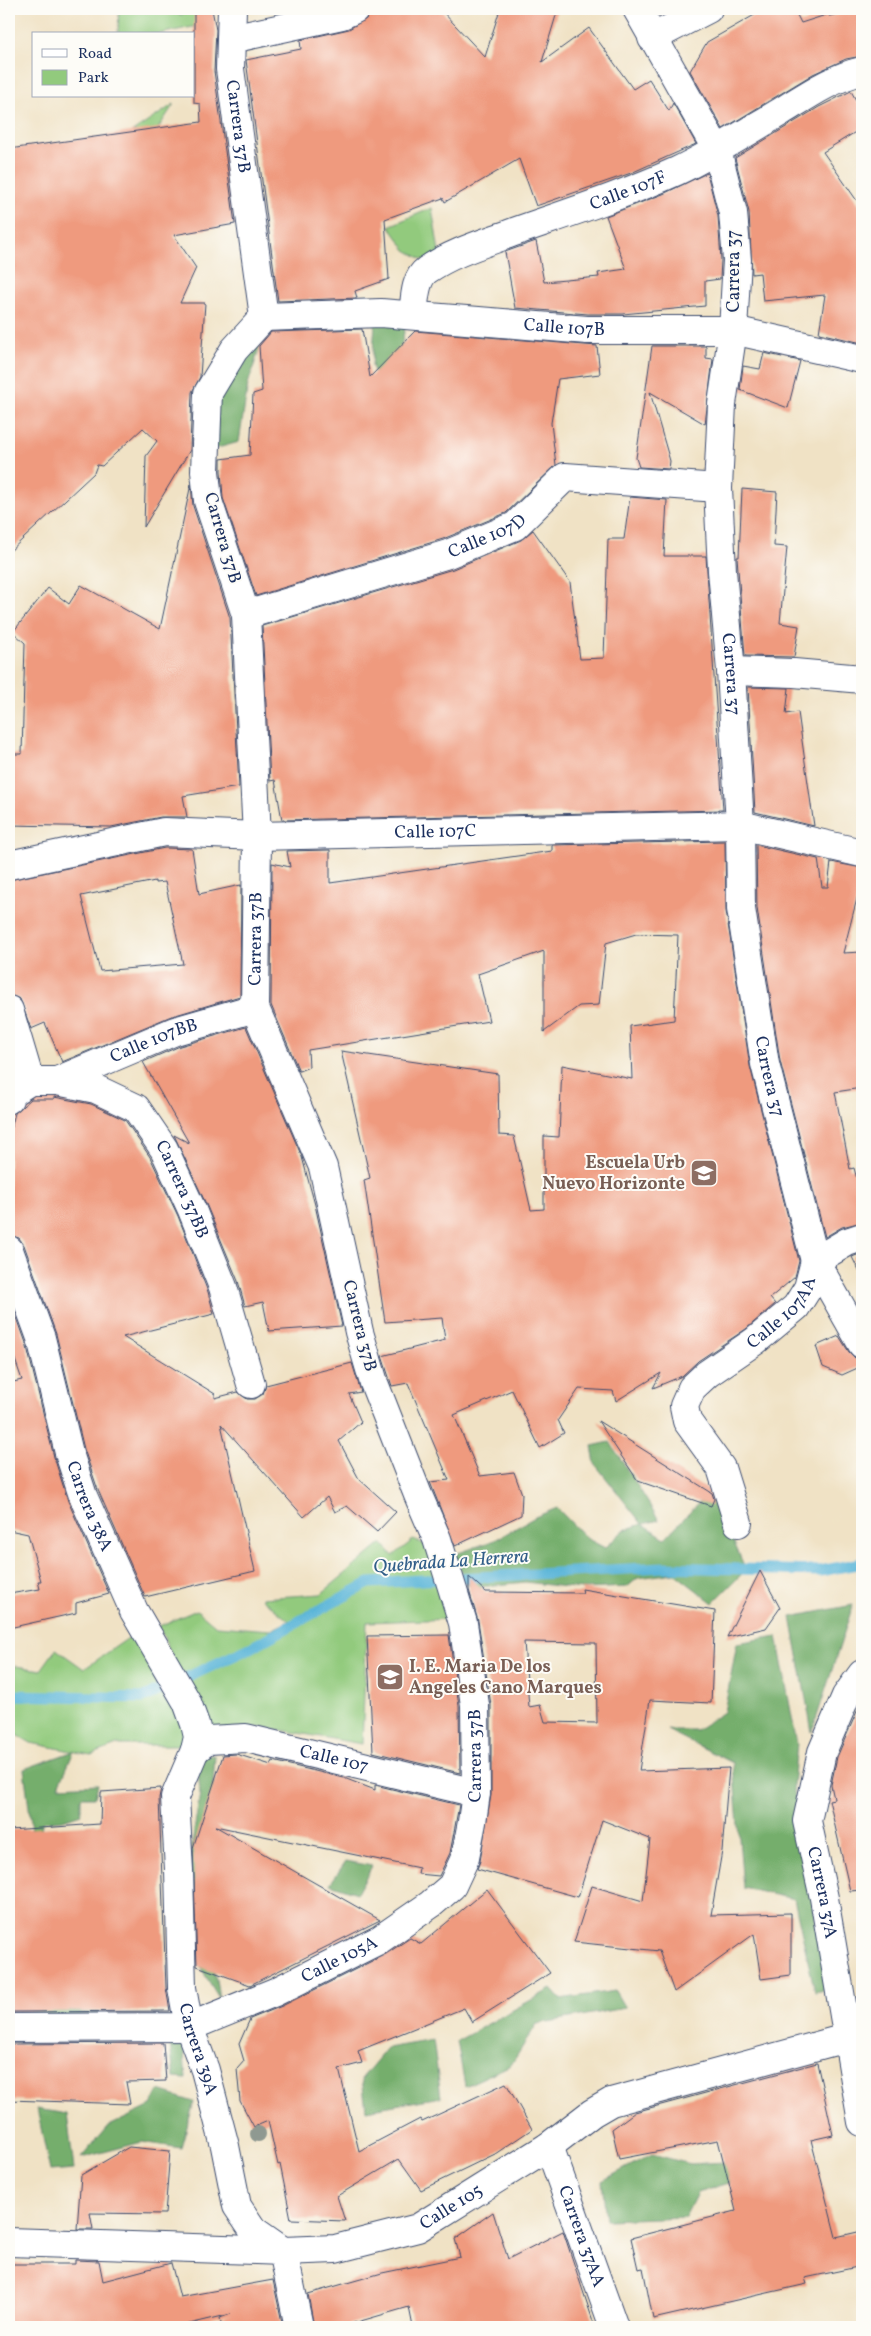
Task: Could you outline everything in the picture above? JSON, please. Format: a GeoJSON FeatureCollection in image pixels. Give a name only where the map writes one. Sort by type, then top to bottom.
{"type":"FeatureCollection","features":[{"type":"Feature","properties":{"kind":"street","name":"Carrera 37B"},"geometry":{"type":"LineString","coordinates":[[232,9],[230,69],[264,317],[234,350],[208,393],[205,471],[208,501],[246,615],[257,836],[255,1008],[324,1167],[358,1332],[374,1383],[437,1539],[456,1596],[468,1647],[475,1705],[476,1794],[465,1858]]}},
{"type":"Feature","properties":{"kind":"street"},"geometry":{"type":"LineString","coordinates":[[231,39],[342,15],[355,9]]}},
{"type":"Feature","properties":{"kind":"street","name":"Carrera 37"},"geometry":{"type":"LineString","coordinates":[[637,9],[717,150],[733,213],[737,260],[733,330],[722,404],[718,488],[740,825],[741,909],[765,1064],[815,1261],[862,1344]]}},
{"type":"Feature","properties":{"kind":"street"},"geometry":{"type":"LineString","coordinates":[[652,38],[708,9]]}},
{"type":"Feature","properties":{"kind":"street","name":"Calle 107F"},"geometry":{"type":"LineString","coordinates":[[414,315],[416,288],[425,271],[442,261],[474,247],[638,188],[717,150],[819,88],[842,76],[862,71]]}},
{"type":"Feature","properties":{"kind":"street","name":"Calle 107B"},"geometry":{"type":"LineString","coordinates":[[264,317],[381,312],[587,330],[733,330],[862,359]]}},
{"type":"Feature","properties":{"kind":"street","name":"Calle 107D"},"geometry":{"type":"LineString","coordinates":[[246,615],[448,554],[515,526],[565,477],[718,488]]}},
{"type":"Feature","properties":{"kind":"street"},"geometry":{"type":"LineString","coordinates":[[731,671],[794,673],[862,680]]}},
{"type":"Feature","properties":{"kind":"street","name":"Calle 107C"},"geometry":{"type":"LineString","coordinates":[[9,865],[164,832],[257,836],[740,825],[862,854]]}},
{"type":"Feature","properties":{"kind":"street","name":"Calle 107BB"},"geometry":{"type":"LineString","coordinates":[[57,1081],[175,1030],[255,1008]]}},
{"type":"Feature","properties":{"kind":"street"},"geometry":{"type":"LineString","coordinates":[[9,1010],[30,1081],[11,1093],[9,1099]]}},
{"type":"Feature","properties":{"kind":"street","name":"Carrera 37BB"},"geometry":{"type":"LineString","coordinates":[[30,1081],[57,1081],[96,1089],[136,1108],[164,1149],[192,1210],[222,1287],[251,1384]]}},
{"type":"Feature","properties":{"kind":"street","name":"Calle 107AA"},"geometry":{"type":"LineString","coordinates":[[738,1523],[721,1468],[688,1421],[684,1406],[692,1388],[707,1374],[755,1342],[796,1307],[808,1288],[815,1261],[848,1242],[862,1237]]}},
{"type":"Feature","properties":{"kind":"street","name":"Carrera 38A"},"geometry":{"type":"LineString","coordinates":[[9,1250],[41,1338],[69,1453],[83,1496],[134,1611],[187,1702],[198,1737],[195,1750]]}},
{"type":"Feature","properties":{"kind":"street","name":"Carrera 37A"},"geometry":{"type":"LineString","coordinates":[[862,1674],[846,1696],[822,1752],[808,1821],[854,2038],[862,2122]]}},
{"type":"Feature","properties":{"kind":"street","name":"Calle 107"},"geometry":{"type":"LineString","coordinates":[[195,1750],[208,1740],[246,1738],[476,1794]]}},
{"type":"Feature","properties":{"kind":"street","name":"Carrera 39A"},"geometry":{"type":"LineString","coordinates":[[195,1750],[175,1797],[182,1988],[189,2027],[210,2089],[237,2206],[253,2230],[283,2251]]}},
{"type":"Feature","properties":{"kind":"street","name":"Calle 105A"},"geometry":{"type":"LineString","coordinates":[[189,2027],[321,1970],[392,1932],[452,1886],[465,1858]]}},
{"type":"Feature","properties":{"kind":"street"},"geometry":{"type":"LineString","coordinates":[[9,2028],[189,2027]]}},
{"type":"Feature","properties":{"kind":"street","name":"Calle 105"},"geometry":{"type":"LineString","coordinates":[[9,2242],[283,2251],[335,2249],[418,2228],[549,2146],[592,2113],[610,2102],[854,2038]]}},
{"type":"Feature","properties":{"kind":"street","name":"Carrera 37AA"},"geometry":{"type":"LineString","coordinates":[[549,2146],[614,2327]]}},
{"type":"Feature","properties":{"kind":"street"},"geometry":{"type":"LineString","coordinates":[[283,2251],[298,2327]]}},
{"type":"Feature","properties":{"kind":"green space"},"geometry":{"type":"Polygon","coordinates":[[[119,9],[167,9],[167,11],[182,15],[186,9],[202,14],[202,25],[169,32],[118,32],[119,9]]]}},
{"type":"Feature","properties":{"kind":"green space"},"geometry":{"type":"Polygon","coordinates":[[[174,104],[142,153],[131,133],[174,104]]]}},
{"type":"Feature","properties":{"kind":"green space"},"geometry":{"type":"Polygon","coordinates":[[[432,208],[440,258],[425,261],[406,250],[389,226],[432,208]]]}},
{"type":"Feature","properties":{"kind":"green space"},"geometry":{"type":"Polygon","coordinates":[[[406,322],[396,373],[375,374],[372,366],[375,323],[406,322]]]}},
{"type":"Feature","properties":{"kind":"green space"},"geometry":{"type":"Polygon","coordinates":[[[264,334],[248,384],[239,442],[214,449],[217,398],[240,354],[264,334]]]}},
{"type":"Feature","properties":{"kind":"green space"},"geometry":{"type":"Polygon","coordinates":[[[610,1442],[659,1520],[643,1524],[665,1538],[714,1487],[728,1529],[746,1570],[713,1603],[674,1573],[638,1578],[627,1587],[582,1589],[525,1582],[470,1588],[453,1555],[495,1540],[535,1517],[557,1508],[586,1538],[605,1548],[624,1530],[642,1524],[595,1464],[592,1446],[610,1442]]]}},
{"type":"Feature","properties":{"kind":"green space"},"geometry":{"type":"Polygon","coordinates":[[[413,1540],[424,1544],[448,1595],[453,1619],[367,1622],[362,1744],[263,1727],[204,1730],[159,1626],[197,1610],[216,1626],[271,1630],[289,1621],[261,1598],[321,1594],[382,1543],[393,1556],[413,1540]]]}},
{"type":"Feature","properties":{"kind":"green space"},"geometry":{"type":"Polygon","coordinates":[[[853,1605],[812,1732],[791,1617],[853,1605]]]}},
{"type":"Feature","properties":{"kind":"green space"},"geometry":{"type":"Polygon","coordinates":[[[134,1634],[193,1735],[181,1745],[117,1745],[91,1755],[31,1743],[19,1736],[9,1735],[9,1665],[41,1670],[56,1649],[84,1669],[134,1634]]]}},
{"type":"Feature","properties":{"kind":"green space"},"geometry":{"type":"Polygon","coordinates":[[[777,1636],[797,1744],[793,1786],[828,1989],[815,1992],[794,1899],[743,1888],[733,1763],[667,1730],[696,1730],[724,1712],[737,1643],[777,1636]]]}},
{"type":"Feature","properties":{"kind":"green space"},"geometry":{"type":"Polygon","coordinates":[[[74,1751],[59,1786],[98,1784],[95,1797],[81,1797],[81,1814],[63,1820],[42,1822],[37,1870],[24,1769],[74,1751]]]}},
{"type":"Feature","properties":{"kind":"green space"},"geometry":{"type":"Polygon","coordinates":[[[215,1755],[210,1831],[210,1946],[219,1998],[197,1962],[188,1870],[200,1793],[197,1757],[215,1755]]]}},
{"type":"Feature","properties":{"kind":"green space"},"geometry":{"type":"Polygon","coordinates":[[[346,1861],[372,1866],[357,1893],[330,1884],[346,1861]]]}},
{"type":"Feature","properties":{"kind":"green space"},"geometry":{"type":"Polygon","coordinates":[[[551,1989],[560,1999],[615,1991],[625,2008],[537,2024],[511,2065],[465,2086],[457,2041],[551,1989]]]}},
{"type":"Feature","properties":{"kind":"green space"},"geometry":{"type":"Polygon","coordinates":[[[17,2009],[99,2013],[182,2028],[186,2079],[174,2078],[169,2035],[25,2029],[17,2009]]]}},
{"type":"Feature","properties":{"kind":"green space"},"geometry":{"type":"Polygon","coordinates":[[[433,2040],[441,2097],[366,2110],[362,2078],[387,2048],[433,2040]]]}},
{"type":"Feature","properties":{"kind":"green space"},"geometry":{"type":"Polygon","coordinates":[[[159,2091],[194,2102],[181,2148],[142,2142],[81,2158],[107,2127],[151,2106],[159,2091]]]}},
{"type":"Feature","properties":{"kind":"green space"},"geometry":{"type":"Polygon","coordinates":[[[37,2109],[67,2114],[74,2169],[50,2171],[37,2109]]]}},
{"type":"Feature","properties":{"kind":"green space"},"geometry":{"type":"Polygon","coordinates":[[[652,2154],[690,2164],[725,2162],[729,2183],[697,2193],[685,2217],[606,2220],[602,2181],[652,2154]]]}},
{"type":"Feature","properties":{"kind":"building"},"geometry":{"type":"Polygon","coordinates":[[[194,9],[212,9],[216,30],[214,71],[235,224],[174,235],[196,268],[180,303],[205,303],[200,377],[192,392],[190,450],[144,527],[146,456],[157,441],[143,428],[102,466],[97,465],[94,473],[9,552],[9,149],[201,122],[200,104],[194,103],[194,9]]]}},
{"type":"Feature","properties":{"kind":"building"},"geometry":{"type":"Polygon","coordinates":[[[370,9],[440,9],[485,57],[500,9],[558,9],[542,62],[589,28],[633,89],[649,79],[669,111],[673,103],[696,144],[631,173],[536,206],[519,159],[445,202],[443,198],[385,219],[389,279],[355,291],[357,298],[278,301],[246,60],[301,49],[300,40],[349,29],[367,18],[370,9]]]}},
{"type":"Feature","properties":{"kind":"building"},"geometry":{"type":"Polygon","coordinates":[[[765,9],[794,9],[801,23],[829,14],[829,16],[862,10],[862,56],[846,59],[813,74],[723,129],[690,71],[707,42],[765,9]]]}},
{"type":"Feature","properties":{"kind":"building"},"geometry":{"type":"Polygon","coordinates":[[[851,91],[862,111],[862,128],[823,152],[862,208],[862,343],[819,333],[825,295],[763,301],[760,273],[752,274],[749,212],[735,158],[819,107],[851,91]]]}},
{"type":"Feature","properties":{"kind":"building"},"geometry":{"type":"Polygon","coordinates":[[[707,173],[718,216],[721,260],[720,279],[705,281],[705,306],[623,314],[588,314],[515,308],[505,252],[536,241],[544,282],[599,277],[598,273],[626,269],[606,216],[663,194],[707,173]]]}},
{"type":"Feature","properties":{"kind":"building"},"geometry":{"type":"Polygon","coordinates":[[[362,329],[370,377],[415,331],[597,346],[600,374],[558,379],[551,423],[556,465],[506,513],[443,539],[256,596],[223,498],[221,459],[250,455],[253,394],[262,391],[259,346],[271,332],[362,329]]]}},
{"type":"Feature","properties":{"kind":"building"},"geometry":{"type":"Polygon","coordinates":[[[652,346],[706,346],[706,358],[713,359],[705,424],[650,392],[670,461],[669,469],[639,467],[636,458],[652,346]]]}},
{"type":"Feature","properties":{"kind":"building"},"geometry":{"type":"Polygon","coordinates":[[[764,353],[800,361],[788,408],[740,390],[743,366],[760,369],[764,353]]]}},
{"type":"Feature","properties":{"kind":"building"},"geometry":{"type":"Polygon","coordinates":[[[191,484],[193,506],[230,618],[239,787],[183,796],[187,817],[161,817],[111,827],[9,825],[9,754],[22,754],[25,643],[13,632],[48,588],[69,604],[81,585],[160,629],[191,484]]]}},
{"type":"Feature","properties":{"kind":"building"},"geometry":{"type":"Polygon","coordinates":[[[742,489],[777,492],[774,546],[787,547],[780,623],[799,626],[794,657],[745,656],[737,557],[739,557],[742,489]]]}},
{"type":"Feature","properties":{"kind":"building"},"geometry":{"type":"Polygon","coordinates":[[[630,497],[667,500],[664,556],[706,556],[723,810],[282,820],[275,780],[270,781],[262,626],[453,569],[521,540],[533,530],[570,582],[580,659],[604,658],[608,539],[624,539],[630,497]]]}},
{"type":"Feature","properties":{"kind":"building"},"geometry":{"type":"Polygon","coordinates":[[[748,687],[789,688],[786,714],[798,712],[814,826],[755,812],[748,687]]]}},
{"type":"Feature","properties":{"kind":"building"},"geometry":{"type":"Polygon","coordinates":[[[725,841],[726,911],[750,1066],[799,1261],[795,1277],[770,1298],[775,1304],[746,1329],[698,1361],[682,1376],[653,1388],[661,1373],[616,1401],[613,1391],[579,1389],[558,1420],[564,1433],[540,1448],[512,1390],[454,1415],[480,1476],[514,1472],[522,1494],[521,1515],[455,1546],[430,1482],[449,1480],[408,1383],[392,1386],[382,1356],[445,1340],[442,1318],[385,1322],[364,1180],[370,1178],[341,1051],[498,1074],[499,1135],[514,1136],[531,1210],[544,1209],[544,1136],[559,1137],[562,1065],[632,1079],[630,1026],[674,1020],[678,935],[636,934],[606,943],[599,1005],[579,1006],[544,1032],[544,951],[478,974],[489,1021],[308,1050],[309,1067],[299,1071],[271,1005],[272,863],[290,867],[287,851],[330,850],[330,883],[552,851],[552,845],[725,841]]]}},
{"type":"Feature","properties":{"kind":"building"},"geometry":{"type":"Polygon","coordinates":[[[756,845],[818,859],[822,887],[828,887],[831,862],[862,868],[862,879],[843,953],[862,952],[862,1088],[835,1092],[850,1169],[854,1168],[862,1198],[862,1222],[842,1227],[825,1237],[780,1061],[757,908],[756,845]]]}},
{"type":"Feature","properties":{"kind":"building"},"geometry":{"type":"Polygon","coordinates":[[[165,848],[192,849],[199,894],[241,885],[240,996],[169,1017],[62,1062],[45,1023],[31,1029],[20,999],[9,995],[9,880],[165,848]],[[155,881],[81,896],[100,971],[183,964],[165,882],[155,883],[155,881]]]}},
{"type":"Feature","properties":{"kind":"building"},"geometry":{"type":"Polygon","coordinates":[[[246,1027],[302,1157],[315,1205],[342,1326],[269,1331],[263,1302],[245,1306],[238,1281],[206,1204],[174,1135],[189,1143],[143,1062],[180,1046],[246,1027]]]}},
{"type":"Feature","properties":{"kind":"building"},"geometry":{"type":"Polygon","coordinates":[[[54,1097],[91,1104],[125,1120],[150,1157],[178,1216],[208,1292],[214,1314],[123,1337],[215,1394],[215,1398],[238,1392],[247,1399],[255,1399],[263,1394],[266,1385],[352,1363],[361,1392],[349,1394],[361,1422],[339,1441],[359,1479],[396,1512],[377,1532],[347,1506],[335,1512],[327,1497],[304,1517],[221,1424],[255,1571],[145,1597],[98,1490],[84,1449],[56,1334],[24,1245],[19,1238],[9,1235],[9,1137],[15,1113],[31,1099],[54,1099],[54,1097]]]}},
{"type":"Feature","properties":{"kind":"building"},"geometry":{"type":"Polygon","coordinates":[[[862,1253],[862,1277],[852,1257],[862,1253]]]}},
{"type":"Feature","properties":{"kind":"building"},"geometry":{"type":"Polygon","coordinates":[[[9,1295],[26,1343],[54,1457],[68,1501],[109,1594],[76,1603],[76,1613],[9,1628],[9,1594],[40,1589],[38,1581],[41,1581],[28,1534],[9,1530],[9,1383],[22,1380],[9,1342],[9,1295]]]}},
{"type":"Feature","properties":{"kind":"building"},"geometry":{"type":"Polygon","coordinates":[[[839,1336],[849,1352],[855,1358],[862,1360],[862,1366],[842,1375],[823,1367],[816,1346],[839,1336]]]}},
{"type":"Feature","properties":{"kind":"building"},"geometry":{"type":"Polygon","coordinates":[[[598,1421],[712,1493],[714,1499],[711,1506],[638,1481],[598,1421]]]}},
{"type":"Feature","properties":{"kind":"building"},"geometry":{"type":"Polygon","coordinates":[[[760,1571],[780,1608],[766,1628],[727,1637],[760,1571]]]}},
{"type":"Feature","properties":{"kind":"building"},"geometry":{"type":"Polygon","coordinates":[[[469,1577],[486,1592],[583,1593],[582,1589],[715,1611],[711,1703],[650,1700],[639,1771],[729,1768],[722,1851],[711,1915],[791,1913],[791,1975],[761,1979],[754,1934],[674,1992],[659,1951],[574,1942],[592,1886],[643,1901],[650,1839],[602,1820],[578,1897],[477,1869],[491,1795],[491,1705],[478,1621],[469,1590],[469,1577]],[[524,1642],[529,1707],[540,1705],[545,1722],[597,1723],[596,1643],[524,1642]]]}},
{"type":"Feature","properties":{"kind":"building"},"geometry":{"type":"Polygon","coordinates":[[[449,1635],[459,1706],[460,1773],[373,1752],[367,1636],[449,1635]]]}},
{"type":"Feature","properties":{"kind":"building"},"geometry":{"type":"Polygon","coordinates":[[[862,1700],[862,1890],[850,1891],[829,1800],[834,1799],[831,1785],[837,1757],[862,1700]]]}},
{"type":"Feature","properties":{"kind":"building"},"geometry":{"type":"Polygon","coordinates":[[[236,1754],[271,1765],[273,1761],[344,1778],[375,1790],[375,1785],[459,1805],[450,1853],[439,1876],[418,1874],[419,1868],[215,1826],[380,1920],[250,1985],[197,1966],[193,1848],[223,1755],[236,1754]]]}},
{"type":"Feature","properties":{"kind":"building"},"geometry":{"type":"Polygon","coordinates":[[[161,1788],[159,1798],[166,1988],[170,2011],[9,2012],[9,1830],[100,1824],[101,1792],[161,1788]]]}},
{"type":"Feature","properties":{"kind":"building"},"geometry":{"type":"Polygon","coordinates":[[[487,1889],[550,1973],[472,2022],[464,2008],[358,2051],[362,2063],[339,2069],[359,2151],[420,2119],[422,2122],[506,2083],[532,2129],[495,2154],[421,2190],[399,2159],[337,2196],[345,2221],[291,2219],[280,2164],[278,2165],[268,2121],[254,2127],[240,2101],[237,2069],[244,2061],[239,2044],[250,2019],[282,2006],[386,1954],[410,1938],[421,1944],[487,1889]]]}},
{"type":"Feature","properties":{"kind":"building"},"geometry":{"type":"Polygon","coordinates":[[[163,2043],[166,2081],[126,2082],[130,2104],[9,2100],[9,2044],[163,2043]]]}},
{"type":"Feature","properties":{"kind":"building"},"geometry":{"type":"Polygon","coordinates":[[[817,2063],[833,2135],[811,2140],[836,2237],[862,2231],[862,2266],[805,2278],[807,2284],[653,2319],[643,2268],[638,2269],[631,2238],[736,2211],[718,2140],[619,2159],[612,2129],[635,2112],[817,2063]]]}},
{"type":"Feature","properties":{"kind":"building"},"geometry":{"type":"Polygon","coordinates":[[[129,2147],[170,2151],[165,2214],[90,2213],[93,2229],[77,2229],[81,2175],[129,2147]]]}},
{"type":"Feature","properties":{"kind":"building"},"geometry":{"type":"Polygon","coordinates":[[[493,2212],[508,2259],[563,2231],[595,2327],[413,2327],[409,2307],[340,2327],[314,2327],[308,2294],[382,2273],[460,2257],[455,2239],[493,2212]]]}},
{"type":"Feature","properties":{"kind":"building"},"geometry":{"type":"Polygon","coordinates":[[[75,2260],[99,2261],[103,2281],[171,2263],[180,2297],[273,2280],[283,2327],[222,2327],[220,2318],[231,2314],[177,2327],[9,2327],[9,2264],[75,2264],[75,2260]]]}},
{"type":"Feature","properties":{"kind":"waterway","name":"Quebrada La Herrera"},"geometry":{"type":"LineString","coordinates":[[9,1695],[143,1698],[250,1648],[369,1583],[664,1567],[820,1571],[862,1563]]}},
{"type":"Feature","properties":{"kind":"place","name":"Escuela Urb Nuevo Horizonte"},"geometry":{"type":"Point","coordinates":[704,1173]}},
{"type":"Feature","properties":{"kind":"place","name":"I. E. Maria De los Angeles Cano Marques"},"geometry":{"type":"Point","coordinates":[390,1677]}}]}
